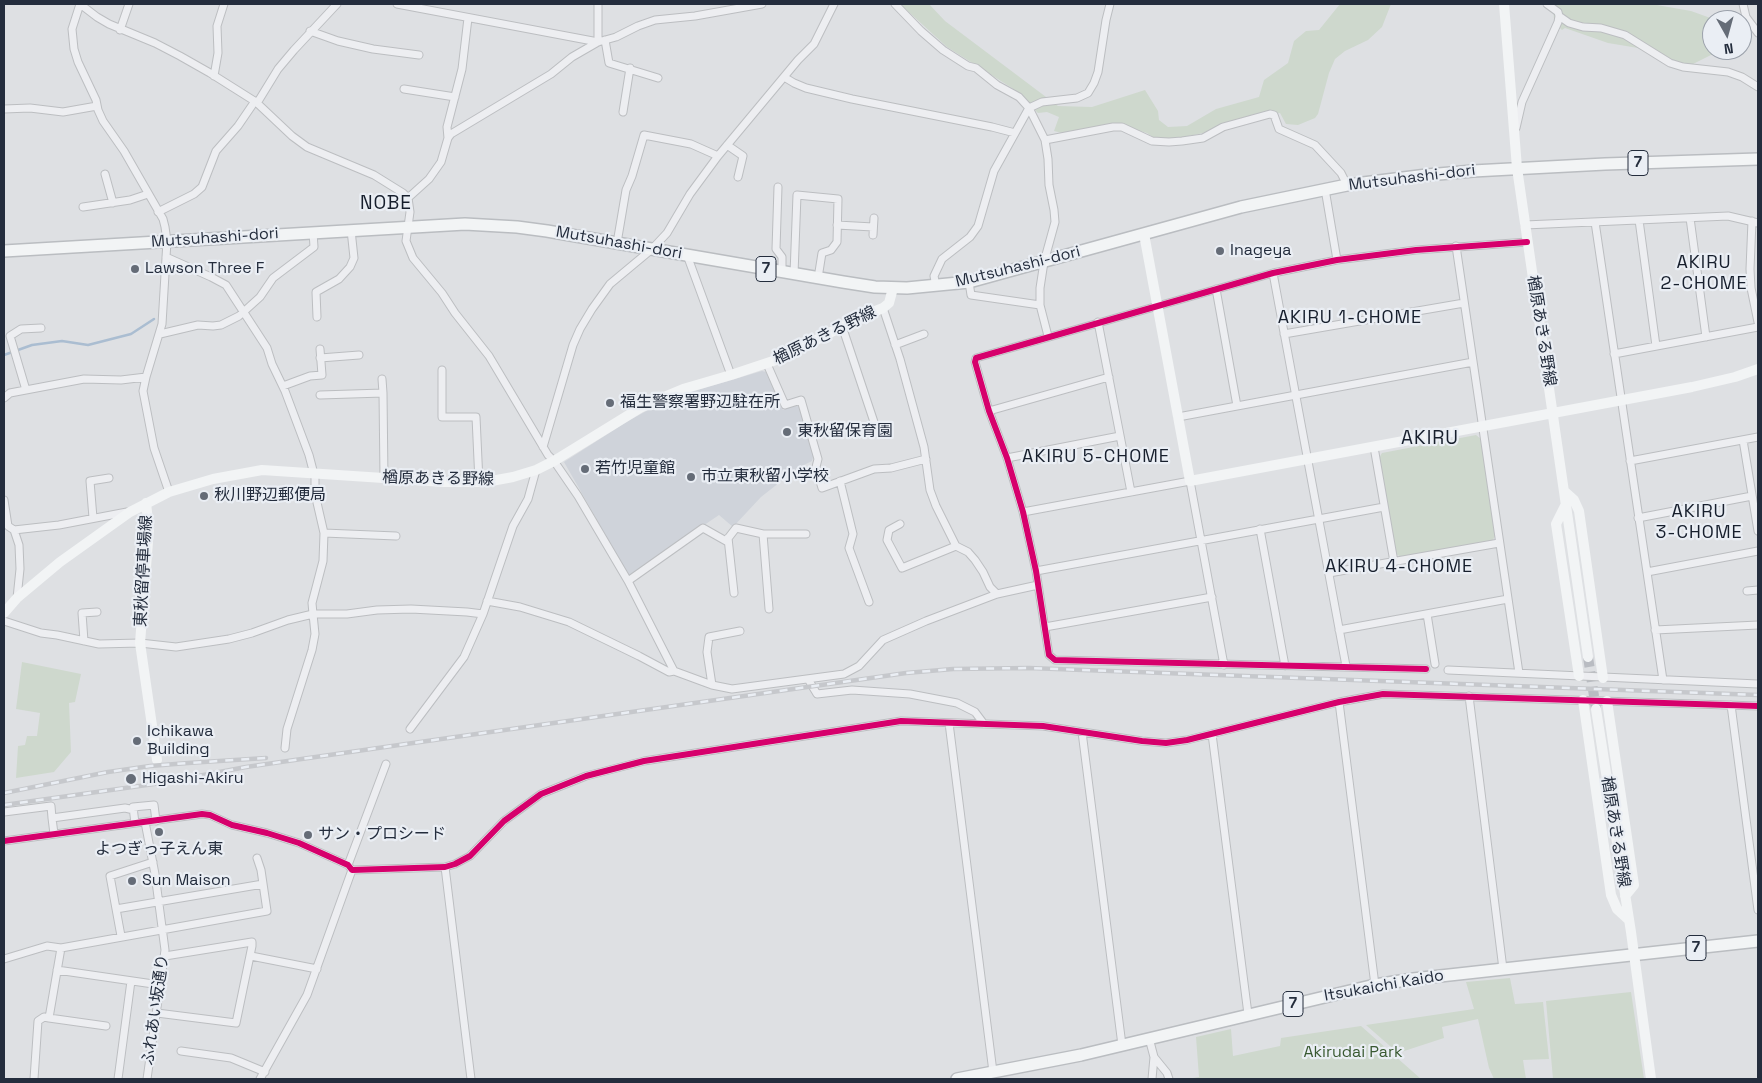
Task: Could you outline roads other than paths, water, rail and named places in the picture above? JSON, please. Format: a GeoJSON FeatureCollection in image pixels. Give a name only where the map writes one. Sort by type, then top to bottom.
{"type":"FeatureCollection","features":[{"type":"Feature","properties":{"kind":"main road","name":"楢原あきる野線"},"geometry":{"type":"LineString","coordinates":[[1504,4],[1517,168],[1588,657]]}},
{"type":"Feature","properties":{"kind":"main road","name":"Mutsuhashi-dori"},"geometry":{"type":"LineString","coordinates":[[4,251],[465,224],[517,227],[818,278],[893,288],[936,286],[968,282],[1241,207],[1347,185],[1427,175],[1517,168],[1758,159]]}},
{"type":"Feature","properties":{"kind":"main road"},"geometry":{"type":"LineString","coordinates":[[1144,234],[1190,481],[1621,401],[1735,377],[1758,369]]}},
{"type":"Feature","properties":{"kind":"main road","name":"楢原あきる野線"},"geometry":{"type":"LineString","coordinates":[[146,503],[169,492],[247,471],[314,472],[384,478],[479,482],[514,478],[554,461],[645,406],[683,389],[782,358],[842,326],[883,308],[889,302],[893,288]]}},
{"type":"Feature","properties":{"kind":"main road"},"geometry":{"type":"LineString","coordinates":[[1564,491],[1574,500],[1579,511],[1603,678]]}},
{"type":"Feature","properties":{"kind":"main road","name":"東秋留停車場線"},"geometry":{"type":"LineString","coordinates":[[4,613],[17,598],[60,562],[130,512],[146,503],[149,529],[140,643],[157,760]]}},
{"type":"Feature","properties":{"kind":"main road"},"geometry":{"type":"LineString","coordinates":[[1565,506],[1556,524],[1579,676]]}},
{"type":"Feature","properties":{"kind":"main road"},"geometry":{"type":"LineString","coordinates":[[1582,700],[1612,895],[1618,909],[1629,920]]}},
{"type":"Feature","properties":{"kind":"main road"},"geometry":{"type":"LineString","coordinates":[[1607,701],[1634,885],[1625,896]]}},
{"type":"Feature","properties":{"kind":"main road","name":"楢原あきる野線"},"geometry":{"type":"LineString","coordinates":[[1596,710],[1629,920],[1651,1079]]}},
{"type":"Feature","properties":{"kind":"main road","name":"Itsukaichi Kaido"},"geometry":{"type":"LineString","coordinates":[[957,1079],[994,1076],[1375,984],[1758,941]]}},
{"type":"Feature","properties":{"kind":"street"},"geometry":{"type":"LineString","coordinates":[[169,492],[154,448],[143,390],[160,334],[167,241],[163,219],[124,151],[103,121],[96,100],[78,62],[74,49],[72,29],[80,4],[97,17],[120,30],[155,43],[256,102],[292,136],[307,147],[374,174],[408,198],[410,212],[406,241],[413,258],[489,356],[543,447],[578,496],[628,581],[674,671]]}},
{"type":"Feature","properties":{"kind":"street"},"geometry":{"type":"LineString","coordinates":[[120,30],[129,4]]}},
{"type":"Feature","properties":{"kind":"street"},"geometry":{"type":"LineString","coordinates":[[214,76],[218,53],[217,26],[224,4]]}},
{"type":"Feature","properties":{"kind":"street"},"geometry":{"type":"LineString","coordinates":[[158,212],[194,194],[202,187],[216,151],[246,116],[253,104],[259,100],[278,69],[310,31],[337,4]]}},
{"type":"Feature","properties":{"kind":"street"},"geometry":{"type":"LineString","coordinates":[[397,4],[602,41]]}},
{"type":"Feature","properties":{"kind":"street"},"geometry":{"type":"LineString","coordinates":[[598,4],[602,41],[609,63],[658,78]]}},
{"type":"Feature","properties":{"kind":"street"},"geometry":{"type":"LineString","coordinates":[[448,138],[551,74],[572,57],[602,41],[646,23],[757,4]]}},
{"type":"Feature","properties":{"kind":"street"},"geometry":{"type":"LineString","coordinates":[[543,447],[573,345],[580,329],[610,284],[652,249],[667,233],[690,194],[727,144],[814,44],[834,4]]}},
{"type":"Feature","properties":{"kind":"street"},"geometry":{"type":"LineString","coordinates":[[895,4],[921,31],[943,50],[968,66],[976,68],[997,85],[1019,96],[1029,108],[1045,140],[1055,222],[1044,262],[1040,288],[1040,305],[1048,336]]}},
{"type":"Feature","properties":{"kind":"street"},"geometry":{"type":"LineString","coordinates":[[936,286],[934,276],[942,259],[970,237],[978,226],[994,171],[1029,108],[1042,102],[1077,98],[1088,93],[1098,72],[1110,4]]}},
{"type":"Feature","properties":{"kind":"street"},"geometry":{"type":"LineString","coordinates":[[1547,4],[1570,23],[1583,27],[1601,28],[1625,35],[1670,63],[1683,67],[1728,72],[1742,77],[1758,87]]}},
{"type":"Feature","properties":{"kind":"street"},"geometry":{"type":"LineString","coordinates":[[1742,4],[1746,17],[1758,33]]}},
{"type":"Feature","properties":{"kind":"street"},"geometry":{"type":"LineString","coordinates":[[1514,140],[1522,102],[1560,16]]}},
{"type":"Feature","properties":{"kind":"street"},"geometry":{"type":"LineString","coordinates":[[408,198],[430,179],[441,162],[448,138],[447,127],[462,69],[468,18]]}},
{"type":"Feature","properties":{"kind":"street"},"geometry":{"type":"LineString","coordinates":[[310,31],[338,41],[373,49],[419,55]]}},
{"type":"Feature","properties":{"kind":"street"},"geometry":{"type":"LineString","coordinates":[[623,112],[630,68]]}},
{"type":"Feature","properties":{"kind":"street"},"geometry":{"type":"LineString","coordinates":[[784,77],[806,88],[1015,133]]}},
{"type":"Feature","properties":{"kind":"street"},"geometry":{"type":"LineString","coordinates":[[404,89],[456,96]]}},
{"type":"Feature","properties":{"kind":"street"},"geometry":{"type":"LineString","coordinates":[[4,109],[30,108],[63,112],[97,106]]}},
{"type":"Feature","properties":{"kind":"street"},"geometry":{"type":"LineString","coordinates":[[1045,140],[1122,127],[1152,141],[1176,142],[1203,138],[1222,127],[1270,114],[1274,115],[1279,129],[1315,145],[1323,152],[1341,173],[1347,185]]}},
{"type":"Feature","properties":{"kind":"street"},"geometry":{"type":"LineString","coordinates":[[617,243],[626,190],[644,135],[691,144],[718,156]]}},
{"type":"Feature","properties":{"kind":"street"},"geometry":{"type":"LineString","coordinates":[[727,144],[743,156],[738,178]]}},
{"type":"Feature","properties":{"kind":"street"},"geometry":{"type":"LineString","coordinates":[[105,174],[113,203]]}},
{"type":"Feature","properties":{"kind":"street"},"geometry":{"type":"LineString","coordinates":[[778,187],[776,249],[782,256],[788,273]]}},
{"type":"Feature","properties":{"kind":"street"},"geometry":{"type":"LineString","coordinates":[[1326,189],[1337,260]]}},
{"type":"Feature","properties":{"kind":"street"},"geometry":{"type":"LineString","coordinates":[[83,207],[113,203],[148,194]]}},
{"type":"Feature","properties":{"kind":"street"},"geometry":{"type":"LineString","coordinates":[[788,273],[797,195],[838,199],[837,242],[831,250],[822,253],[818,278]]}},
{"type":"Feature","properties":{"kind":"street"},"geometry":{"type":"LineString","coordinates":[[1525,225],[1728,216],[1755,222],[1750,269],[1751,288],[1758,322]]}},
{"type":"Feature","properties":{"kind":"street"},"geometry":{"type":"LineString","coordinates":[[837,225],[873,231],[874,218]]}},
{"type":"Feature","properties":{"kind":"street"},"geometry":{"type":"LineString","coordinates":[[1690,218],[1706,337]]}},
{"type":"Feature","properties":{"kind":"street"},"geometry":{"type":"LineString","coordinates":[[1639,220],[1656,346]]}},
{"type":"Feature","properties":{"kind":"street"},"geometry":{"type":"LineString","coordinates":[[1595,222],[1663,680]]}},
{"type":"Feature","properties":{"kind":"street"},"geometry":{"type":"LineString","coordinates":[[317,316],[316,292],[339,279],[350,267],[354,258],[351,230]]}},
{"type":"Feature","properties":{"kind":"street"},"geometry":{"type":"LineString","coordinates":[[160,334],[198,324],[221,325],[243,312],[260,297],[273,278],[314,247],[313,232]]}},
{"type":"Feature","properties":{"kind":"street"},"geometry":{"type":"LineString","coordinates":[[1426,669],[1055,660],[1050,655],[1036,571],[1023,512],[1007,458],[989,411],[975,362],[976,358],[1048,336],[1273,273],[1337,260],[1416,250],[1527,242]]}},
{"type":"Feature","properties":{"kind":"street"},"geometry":{"type":"LineString","coordinates":[[1456,246],[1519,673]]}},
{"type":"Feature","properties":{"kind":"street"},"geometry":{"type":"LineString","coordinates":[[687,255],[731,375]]}},
{"type":"Feature","properties":{"kind":"street"},"geometry":{"type":"LineString","coordinates":[[166,258],[226,285],[267,348],[314,472],[315,494],[324,533],[323,561],[312,603],[315,634],[312,650],[287,729],[285,748]]}},
{"type":"Feature","properties":{"kind":"street"},"geometry":{"type":"LineString","coordinates":[[1273,273],[1346,666]]}},
{"type":"Feature","properties":{"kind":"street"},"geometry":{"type":"LineString","coordinates":[[968,282],[971,295],[1040,305]]}},
{"type":"Feature","properties":{"kind":"street"},"geometry":{"type":"LineString","coordinates":[[1216,289],[1237,406]]}},
{"type":"Feature","properties":{"kind":"street"},"geometry":{"type":"LineString","coordinates":[[1284,334],[1464,302]]}},
{"type":"Feature","properties":{"kind":"street"},"geometry":{"type":"LineString","coordinates":[[883,308],[926,459],[930,490],[936,506],[956,546],[968,552],[975,560],[990,587],[997,594]]}},
{"type":"Feature","properties":{"kind":"street"},"geometry":{"type":"LineString","coordinates":[[1098,322],[1130,492]]}},
{"type":"Feature","properties":{"kind":"street"},"geometry":{"type":"LineString","coordinates":[[842,326],[878,434]]}},
{"type":"Feature","properties":{"kind":"street"},"geometry":{"type":"LineString","coordinates":[[1614,354],[1758,327]]}},
{"type":"Feature","properties":{"kind":"street"},"geometry":{"type":"LineString","coordinates":[[26,390],[10,336],[21,329],[40,328]]}},
{"type":"Feature","properties":{"kind":"street"},"geometry":{"type":"LineString","coordinates":[[895,345],[924,334]]}},
{"type":"Feature","properties":{"kind":"street"},"geometry":{"type":"LineString","coordinates":[[283,386],[310,376],[322,375],[320,350]]}},
{"type":"Feature","properties":{"kind":"street"},"geometry":{"type":"LineString","coordinates":[[320,358],[360,355]]}},
{"type":"Feature","properties":{"kind":"street"},"geometry":{"type":"LineString","coordinates":[[1178,417],[1473,362]]}},
{"type":"Feature","properties":{"kind":"street"},"geometry":{"type":"LineString","coordinates":[[767,364],[785,404],[801,400],[818,459],[816,467],[822,488],[874,469],[891,468],[926,459]]}},
{"type":"Feature","properties":{"kind":"street"},"geometry":{"type":"LineString","coordinates":[[442,370],[442,417],[476,417],[479,482]]}},
{"type":"Feature","properties":{"kind":"street"},"geometry":{"type":"LineString","coordinates":[[4,398],[10,393],[84,379],[121,380],[146,377]]}},
{"type":"Feature","properties":{"kind":"street"},"geometry":{"type":"LineString","coordinates":[[989,411],[1109,377]]}},
{"type":"Feature","properties":{"kind":"street"},"geometry":{"type":"LineString","coordinates":[[382,379],[384,478]]}},
{"type":"Feature","properties":{"kind":"street"},"geometry":{"type":"LineString","coordinates":[[320,395],[383,393]]}},
{"type":"Feature","properties":{"kind":"street"},"geometry":{"type":"LineString","coordinates":[[1007,458],[1120,436]]}},
{"type":"Feature","properties":{"kind":"street"},"geometry":{"type":"LineString","coordinates":[[1630,461],[1758,437]]}},
{"type":"Feature","properties":{"kind":"street"},"geometry":{"type":"LineString","coordinates":[[1743,440],[1758,531]]}},
{"type":"Feature","properties":{"kind":"street"},"geometry":{"type":"LineString","coordinates":[[1374,447],[1394,562]]}},
{"type":"Feature","properties":{"kind":"street"},"geometry":{"type":"LineString","coordinates":[[410,729],[464,657],[488,601],[513,526],[528,499],[536,470]]}},
{"type":"Feature","properties":{"kind":"street"},"geometry":{"type":"LineString","coordinates":[[93,518],[90,481],[109,478]]}},
{"type":"Feature","properties":{"kind":"street"},"geometry":{"type":"LineString","coordinates":[[840,481],[853,534],[849,548],[869,602]]}},
{"type":"Feature","properties":{"kind":"street"},"geometry":{"type":"LineString","coordinates":[[1023,512],[1190,481],[1224,665]]}},
{"type":"Feature","properties":{"kind":"street"},"geometry":{"type":"LineString","coordinates":[[1638,518],[1752,496]]}},
{"type":"Feature","properties":{"kind":"street"},"geometry":{"type":"LineString","coordinates":[[4,500],[9,527],[19,545],[20,569],[17,598]]}},
{"type":"Feature","properties":{"kind":"street"},"geometry":{"type":"LineString","coordinates":[[1036,571],[1384,506]]}},
{"type":"Feature","properties":{"kind":"street"},"geometry":{"type":"LineString","coordinates":[[9,527],[59,525],[130,512]]}},
{"type":"Feature","properties":{"kind":"street"},"geometry":{"type":"LineString","coordinates":[[900,524],[889,530],[887,540],[902,568],[956,546]]}},
{"type":"Feature","properties":{"kind":"street"},"geometry":{"type":"LineString","coordinates":[[628,581],[703,528],[726,541],[736,528],[763,534],[806,534]]}},
{"type":"Feature","properties":{"kind":"street"},"geometry":{"type":"LineString","coordinates":[[1260,529],[1285,666]]}},
{"type":"Feature","properties":{"kind":"street"},"geometry":{"type":"LineString","coordinates":[[324,533],[396,536]]}},
{"type":"Feature","properties":{"kind":"street"},"geometry":{"type":"LineString","coordinates":[[763,534],[769,609]]}},
{"type":"Feature","properties":{"kind":"street"},"geometry":{"type":"LineString","coordinates":[[728,538],[734,593]]}},
{"type":"Feature","properties":{"kind":"street"},"geometry":{"type":"LineString","coordinates":[[1329,574],[1499,543]]}},
{"type":"Feature","properties":{"kind":"street"},"geometry":{"type":"LineString","coordinates":[[1647,572],[1758,551]]}},
{"type":"Feature","properties":{"kind":"street"},"geometry":{"type":"LineString","coordinates":[[488,601],[520,607],[569,622],[669,672],[674,671],[732,689],[844,674],[859,666],[883,640],[926,620],[997,594],[1038,585]]}},
{"type":"Feature","properties":{"kind":"street"},"geometry":{"type":"LineString","coordinates":[[1747,591],[1758,590]]}},
{"type":"Feature","properties":{"kind":"street"},"geometry":{"type":"LineString","coordinates":[[1045,627],[1212,597]]}},
{"type":"Feature","properties":{"kind":"street"},"geometry":{"type":"LineString","coordinates":[[1339,630],[1508,599]]}},
{"type":"Feature","properties":{"kind":"street"},"geometry":{"type":"LineString","coordinates":[[4,621],[41,633],[99,644],[140,643],[176,647],[229,639],[313,614],[347,614],[377,610],[411,609],[483,614]]}},
{"type":"Feature","properties":{"kind":"street"},"geometry":{"type":"LineString","coordinates":[[84,641],[82,613],[97,612]]}},
{"type":"Feature","properties":{"kind":"street"},"geometry":{"type":"LineString","coordinates":[[1426,614],[1435,664]]}},
{"type":"Feature","properties":{"kind":"street"},"geometry":{"type":"LineString","coordinates":[[1655,630],[1758,625]]}},
{"type":"Feature","properties":{"kind":"street"},"geometry":{"type":"LineString","coordinates":[[712,684],[707,652],[709,637],[740,631]]}},
{"type":"Feature","properties":{"kind":"street"},"geometry":{"type":"LineString","coordinates":[[1448,670],[1758,684]]}},
{"type":"Feature","properties":{"kind":"street"},"geometry":{"type":"LineString","coordinates":[[808,679],[817,694],[852,690],[910,694],[957,703],[975,712],[984,724]]}},
{"type":"Feature","properties":{"kind":"street"},"geometry":{"type":"LineString","coordinates":[[4,841],[202,814],[210,815],[232,825],[299,843],[350,868],[445,867],[470,856],[504,821],[541,794],[586,776],[644,762],[901,721],[1042,726],[1166,743],[1187,740],[1340,702],[1383,694],[1758,706]]}},
{"type":"Feature","properties":{"kind":"street"},"geometry":{"type":"LineString","coordinates":[[1469,696],[1503,969]]}},
{"type":"Feature","properties":{"kind":"street"},"geometry":{"type":"LineString","coordinates":[[1340,702],[1375,984]]}},
{"type":"Feature","properties":{"kind":"street"},"geometry":{"type":"LineString","coordinates":[[1731,705],[1758,910]]}},
{"type":"Feature","properties":{"kind":"street"},"geometry":{"type":"LineString","coordinates":[[949,723],[994,1076]]}},
{"type":"Feature","properties":{"kind":"street"},"geometry":{"type":"LineString","coordinates":[[1082,732],[1122,1045]]}},
{"type":"Feature","properties":{"kind":"street"},"geometry":{"type":"LineString","coordinates":[[1212,734],[1248,1014]]}},
{"type":"Feature","properties":{"kind":"street"},"geometry":{"type":"LineString","coordinates":[[260,1079],[307,995],[386,764]]}},
{"type":"Feature","properties":{"kind":"street"},"geometry":{"type":"LineString","coordinates":[[134,810],[133,808],[154,805],[156,821]]}},
{"type":"Feature","properties":{"kind":"street"},"geometry":{"type":"LineString","coordinates":[[4,812],[51,806],[54,834]]}},
{"type":"Feature","properties":{"kind":"street"},"geometry":{"type":"LineString","coordinates":[[52,818],[125,808],[134,810]]}},
{"type":"Feature","properties":{"kind":"street"},"geometry":{"type":"LineString","coordinates":[[134,810],[135,823]]}},
{"type":"Feature","properties":{"kind":"street","name":"ふれあい坂通り"},"geometry":{"type":"LineString","coordinates":[[145,822],[164,929],[165,956],[147,1079]]}},
{"type":"Feature","properties":{"kind":"street"},"geometry":{"type":"LineString","coordinates":[[4,959],[47,946],[61,948],[267,911],[257,858]]}},
{"type":"Feature","properties":{"kind":"street"},"geometry":{"type":"LineString","coordinates":[[121,936],[110,876],[153,862]]}},
{"type":"Feature","properties":{"kind":"street"},"geometry":{"type":"LineString","coordinates":[[445,867],[471,1079]]}},
{"type":"Feature","properties":{"kind":"street"},"geometry":{"type":"LineString","coordinates":[[116,909],[263,884]]}},
{"type":"Feature","properties":{"kind":"street"},"geometry":{"type":"LineString","coordinates":[[157,1013],[236,1023],[251,956],[252,942],[165,956]]}},
{"type":"Feature","properties":{"kind":"street"},"geometry":{"type":"LineString","coordinates":[[49,1018],[61,948]]}},
{"type":"Feature","properties":{"kind":"street"},"geometry":{"type":"LineString","coordinates":[[251,956],[317,969]]}},
{"type":"Feature","properties":{"kind":"street"},"geometry":{"type":"LineString","coordinates":[[57,970],[160,985]]}},
{"type":"Feature","properties":{"kind":"street"},"geometry":{"type":"LineString","coordinates":[[118,1079],[131,981]]}},
{"type":"Feature","properties":{"kind":"street"},"geometry":{"type":"LineString","coordinates":[[34,1079],[38,1021],[44,1017],[106,1026]]}},
{"type":"Feature","properties":{"kind":"street"},"geometry":{"type":"LineString","coordinates":[[1149,1038],[1154,1057],[1152,1078]]}},
{"type":"Feature","properties":{"kind":"street"},"geometry":{"type":"LineString","coordinates":[[181,1051],[231,1058],[264,1072]]}},
{"type":"Feature","properties":{"kind":"street"},"geometry":{"type":"LineString","coordinates":[[1154,1057],[1168,1076]]}},
{"type":"Feature","properties":{"kind":"street"},"geometry":{"type":"LineString","coordinates":[[1152,1078],[1156,1072],[1161,1070],[1168,1076]]}},
{"type":"Feature","properties":{"kind":"waterway"},"geometry":{"type":"LineString","coordinates":[[4,355],[32,345],[62,341],[88,345],[131,334],[154,319]]}},
{"type":"Feature","properties":{"kind":"tunnel"},"geometry":{"type":"LineString","coordinates":[[1588,657],[1596,709]]}},
{"type":"Feature","properties":{"kind":"railway"},"geometry":{"type":"LineString","coordinates":[[4,805],[161,783],[246,767],[399,745],[906,673],[953,669],[1029,668],[1758,695]]}},
{"type":"Feature","properties":{"kind":"railway"},"geometry":{"type":"LineString","coordinates":[[4,793],[108,772],[150,766],[266,758]]}},
{"type":"Feature","properties":{"kind":"place","name":"Inageya"},"geometry":{"type":"Point","coordinates":[1220,251]}},
{"type":"Feature","properties":{"kind":"place","name":"Lawson Three F"},"geometry":{"type":"Point","coordinates":[135,269]}},
{"type":"Feature","properties":{"kind":"place","name":"福生警察署野辺駐在所"},"geometry":{"type":"Point","coordinates":[610,403]}},
{"type":"Feature","properties":{"kind":"place","name":"東秋留保育園"},"geometry":{"type":"Point","coordinates":[787,432]}},
{"type":"Feature","properties":{"kind":"place","name":"若竹児童館"},"geometry":{"type":"Point","coordinates":[585,469]}},
{"type":"Feature","properties":{"kind":"place","name":"市立東秋留小学校"},"geometry":{"type":"Point","coordinates":[691,477]}},
{"type":"Feature","properties":{"kind":"place","name":"秋川野辺郵便局"},"geometry":{"type":"Point","coordinates":[204,496]}},
{"type":"Feature","properties":{"kind":"place","name":"Ichikawa Building"},"geometry":{"type":"Point","coordinates":[137,741]}},
{"type":"Feature","properties":{"kind":"place","name":"Higashi-Akiru"},"geometry":{"type":"Point","coordinates":[131,779]}},
{"type":"Feature","properties":{"kind":"place","name":"よつぎっ⼦えん東"},"geometry":{"type":"Point","coordinates":[159,832]}},
{"type":"Feature","properties":{"kind":"place","name":"サン・プロシード"},"geometry":{"type":"Point","coordinates":[308,835]}},
{"type":"Feature","properties":{"kind":"place","name":"Sun Maison"},"geometry":{"type":"Point","coordinates":[132,881]}},
{"type":"Feature","properties":{"kind":"district","name":"NOBE"},"geometry":{"type":"Point","coordinates":[386,204]}},
{"type":"Feature","properties":{"kind":"district","name":"AKIRU 2-CHOME"},"geometry":{"type":"Point","coordinates":[1704,273]}},
{"type":"Feature","properties":{"kind":"district","name":"AKIRU 1-CHOME"},"geometry":{"type":"Point","coordinates":[1350,318]}},
{"type":"Feature","properties":{"kind":"district","name":"AKIRU"},"geometry":{"type":"Point","coordinates":[1430,439]}},
{"type":"Feature","properties":{"kind":"district","name":"AKIRU 5-CHOME"},"geometry":{"type":"Point","coordinates":[1096,457]}},
{"type":"Feature","properties":{"kind":"district","name":"AKIRU 3-CHOME"},"geometry":{"type":"Point","coordinates":[1699,522]}},
{"type":"Feature","properties":{"kind":"district","name":"AKIRU 4-CHOME"},"geometry":{"type":"Point","coordinates":[1399,567]}},
{"type":"Feature","properties":{"kind":"park label","name":"Akirudai Park"},"geometry":{"type":"Point","coordinates":[1353,1053]}}]}
